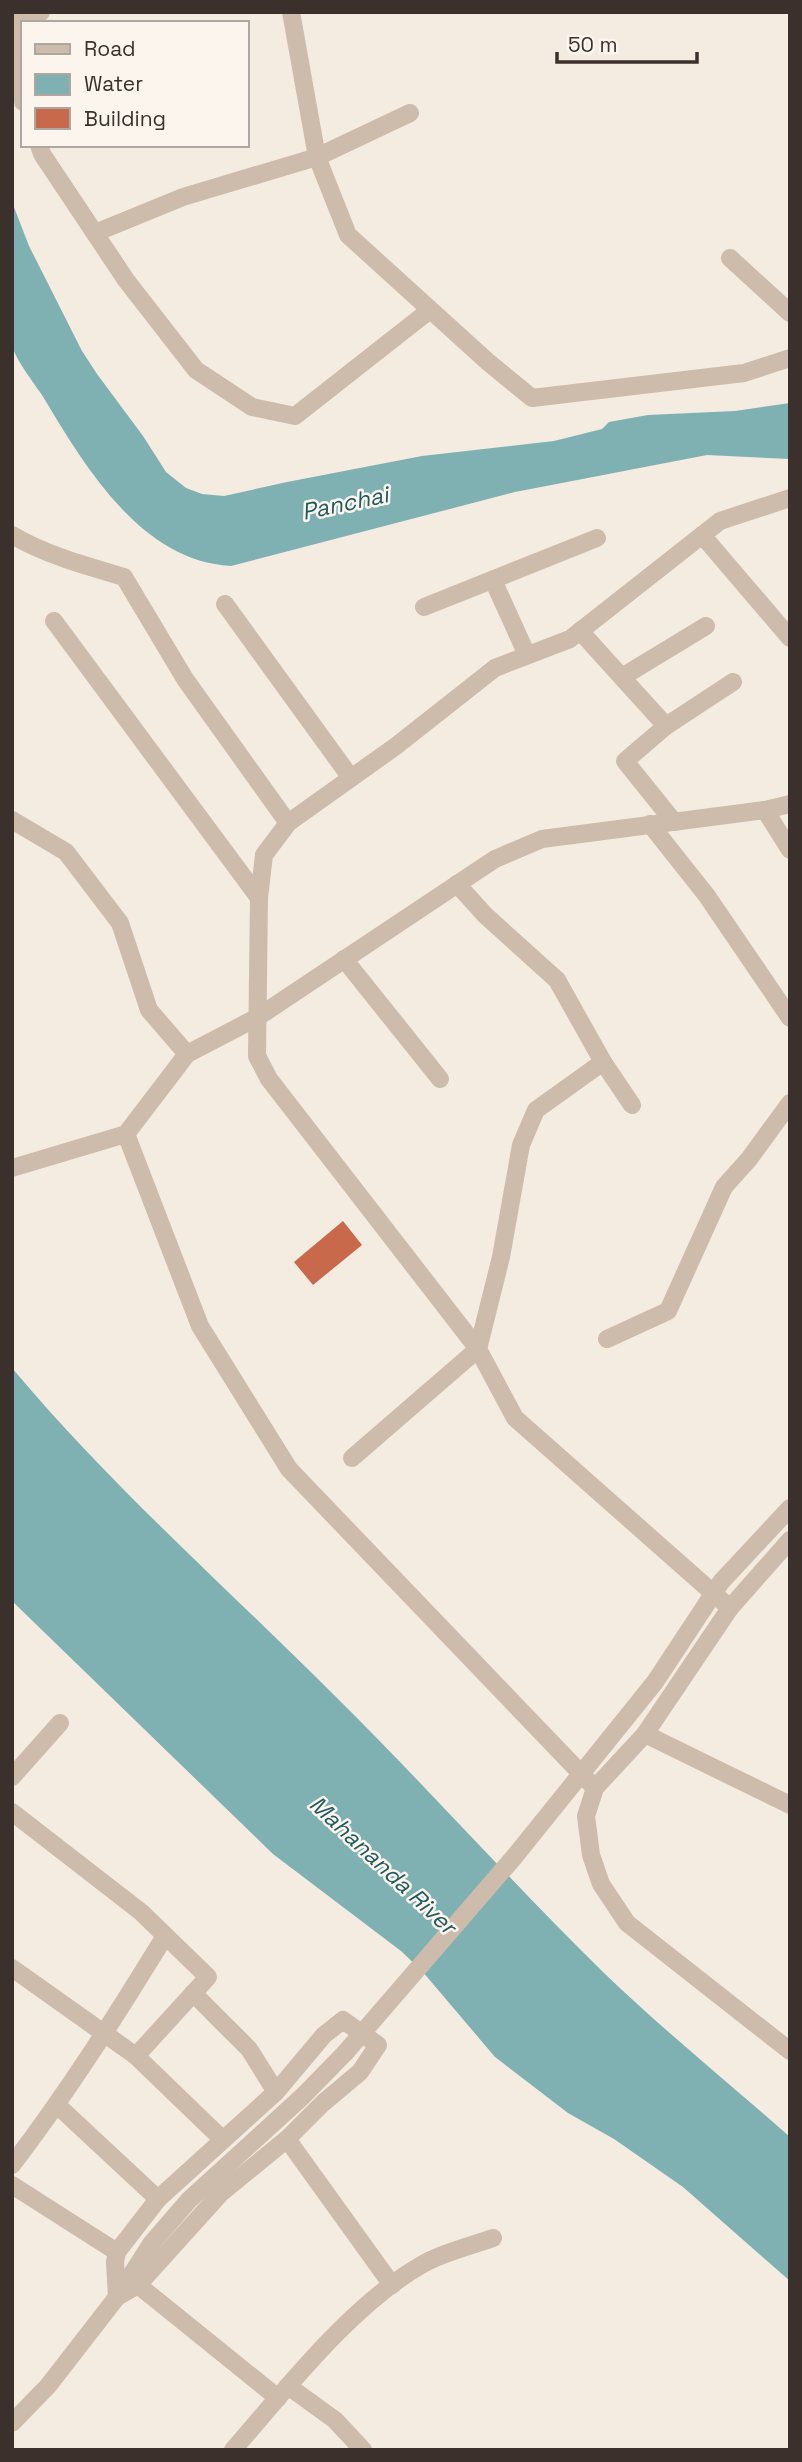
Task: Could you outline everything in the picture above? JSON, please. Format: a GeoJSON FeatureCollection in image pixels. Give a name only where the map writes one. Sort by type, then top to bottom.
{"type":"FeatureCollection","features":[{"type":"Feature","properties":{"kind":"street"},"geometry":{"type":"LineString","coordinates":[[21,21],[41,12]]}},
{"type":"Feature","properties":{"kind":"street"},"geometry":{"type":"LineString","coordinates":[[291,12],[317,157],[348,235],[488,362],[532,398],[744,373],[790,358]]}},
{"type":"Feature","properties":{"kind":"street"},"geometry":{"type":"LineString","coordinates":[[95,233],[183,197],[317,157],[410,113]]}},
{"type":"Feature","properties":{"kind":"street"},"geometry":{"type":"LineString","coordinates":[[40,147],[126,280],[196,370],[253,407],[295,416],[430,310]]}},
{"type":"Feature","properties":{"kind":"street"},"geometry":{"type":"LineString","coordinates":[[730,258],[790,313]]}},
{"type":"Feature","properties":{"kind":"street"},"geometry":{"type":"LineString","coordinates":[[730,1608],[515,1418],[478,1349],[269,1079],[257,1055],[259,898],[264,855],[288,823],[396,746],[495,667],[570,639],[720,521],[790,498]]}},
{"type":"Feature","properties":{"kind":"street"},"geometry":{"type":"LineString","coordinates":[[12,535],[86,566],[124,577],[185,679],[288,823]]}},
{"type":"Feature","properties":{"kind":"street"},"geometry":{"type":"LineString","coordinates":[[702,535],[790,638]]}},
{"type":"Feature","properties":{"kind":"street"},"geometry":{"type":"LineString","coordinates":[[424,607],[597,538]]}},
{"type":"Feature","properties":{"kind":"street"},"geometry":{"type":"LineString","coordinates":[[493,580],[527,655]]}},
{"type":"Feature","properties":{"kind":"street"},"geometry":{"type":"LineString","coordinates":[[225,604],[351,778]]}},
{"type":"Feature","properties":{"kind":"street"},"geometry":{"type":"LineString","coordinates":[[54,621],[259,898]]}},
{"type":"Feature","properties":{"kind":"street"},"geometry":{"type":"LineString","coordinates":[[622,677],[706,626]]}},
{"type":"Feature","properties":{"kind":"street"},"geometry":{"type":"LineString","coordinates":[[580,631],[666,726]]}},
{"type":"Feature","properties":{"kind":"street"},"geometry":{"type":"LineString","coordinates":[[674,822],[625,761],[666,726],[733,682]]}},
{"type":"Feature","properties":{"kind":"street"},"geometry":{"type":"LineString","coordinates":[[12,1168],[126,1133],[187,1054],[258,1017],[495,859],[542,839],[765,810],[790,804]]}},
{"type":"Feature","properties":{"kind":"street"},"geometry":{"type":"LineString","coordinates":[[765,810],[790,850]]}},
{"type":"Feature","properties":{"kind":"street"},"geometry":{"type":"LineString","coordinates":[[12,820],[66,852],[121,923],[149,1010],[187,1054]]}},
{"type":"Feature","properties":{"kind":"street"},"geometry":{"type":"LineString","coordinates":[[650,824],[707,896],[790,1018]]}},
{"type":"Feature","properties":{"kind":"street"},"geometry":{"type":"LineString","coordinates":[[457,884],[485,915],[556,980],[603,1062],[632,1105]]}},
{"type":"Feature","properties":{"kind":"street"},"geometry":{"type":"LineString","coordinates":[[344,959],[440,1079]]}},
{"type":"Feature","properties":{"kind":"street"},"geometry":{"type":"LineString","coordinates":[[352,1458],[478,1349],[501,1257],[521,1145],[536,1110],[603,1062]]}},
{"type":"Feature","properties":{"kind":"street"},"geometry":{"type":"LineString","coordinates":[[607,1339],[668,1311],[724,1187],[749,1159],[790,1103]]}},
{"type":"Feature","properties":{"kind":"street"},"geometry":{"type":"LineString","coordinates":[[126,1133],[200,1326],[289,1469],[594,1788]]}},
{"type":"Feature","properties":{"kind":"street"},"geometry":{"type":"LineString","coordinates":[[12,2423],[48,2386],[117,2297],[151,2244],[189,2200],[303,2096],[345,2053],[524,1845],[655,1682],[721,1582],[790,1508]]}},
{"type":"Feature","properties":{"kind":"street"},"geometry":{"type":"LineString","coordinates":[[790,1540],[730,1608],[645,1734],[594,1788],[586,1816],[591,1855],[601,1884],[627,1923],[790,2051]]}},
{"type":"Feature","properties":{"kind":"street"},"geometry":{"type":"LineString","coordinates":[[14,1772],[60,1723]]}},
{"type":"Feature","properties":{"kind":"street"},"geometry":{"type":"LineString","coordinates":[[645,1734],[790,1805]]}},
{"type":"Feature","properties":{"kind":"street"},"geometry":{"type":"LineString","coordinates":[[12,1812],[141,1912],[208,1978],[136,2056]]}},
{"type":"Feature","properties":{"kind":"street"},"geometry":{"type":"LineString","coordinates":[[12,2165],[105,2034],[166,1936]]}},
{"type":"Feature","properties":{"kind":"street"},"geometry":{"type":"LineString","coordinates":[[12,1968],[136,2056],[222,2139]]}},
{"type":"Feature","properties":{"kind":"street"},"geometry":{"type":"LineString","coordinates":[[193,1993],[249,2049],[276,2092]]}},
{"type":"Feature","properties":{"kind":"street"},"geometry":{"type":"LineString","coordinates":[[343,2020],[378,2045],[360,2072],[323,2103],[287,2139],[221,2193],[138,2285],[117,2297],[117,2252],[158,2199],[276,2092],[324,2035],[343,2020]]}},
{"type":"Feature","properties":{"kind":"street"},"geometry":{"type":"LineString","coordinates":[[57,2105],[158,2199]]}},
{"type":"Feature","properties":{"kind":"street"},"geometry":{"type":"LineString","coordinates":[[287,2139],[392,2285]]}},
{"type":"Feature","properties":{"kind":"street"},"geometry":{"type":"LineString","coordinates":[[12,2185],[117,2252]]}},
{"type":"Feature","properties":{"kind":"street"},"geometry":{"type":"LineString","coordinates":[[233,2450],[283,2392],[375,2296],[425,2263],[493,2238]]}},
{"type":"Feature","properties":{"kind":"street"},"geometry":{"type":"LineString","coordinates":[[138,2285],[283,2392],[335,2420],[363,2450]]}},
{"type":"Feature","properties":{"kind":"water","name":"Panchai"},"geometry":{"type":"Polygon","coordinates":[[[12,202],[29,246],[82,351],[166,472],[186,488],[202,494],[224,496],[422,456],[554,441],[602,429],[609,422],[648,415],[735,411],[790,403],[790,459],[707,455],[515,492],[231,566],[198,560],[169,547],[142,528],[118,505],[76,451],[17,357],[11,335],[12,202]]]}},
{"type":"Feature","properties":{"kind":"water","name":"Mahananda River"},"geometry":{"type":"Polygon","coordinates":[[[12,1368],[129,1495],[370,1731],[604,1973],[790,2137],[790,2281],[683,2187],[614,2139],[568,2113],[495,2057],[422,1971],[401,1951],[273,1854],[12,1601],[12,1368]]]}},
{"type":"Feature","properties":{"kind":"building"},"geometry":{"type":"Polygon","coordinates":[[[343,1221],[362,1245],[313,1285],[294,1262],[343,1221]]]}}]}
